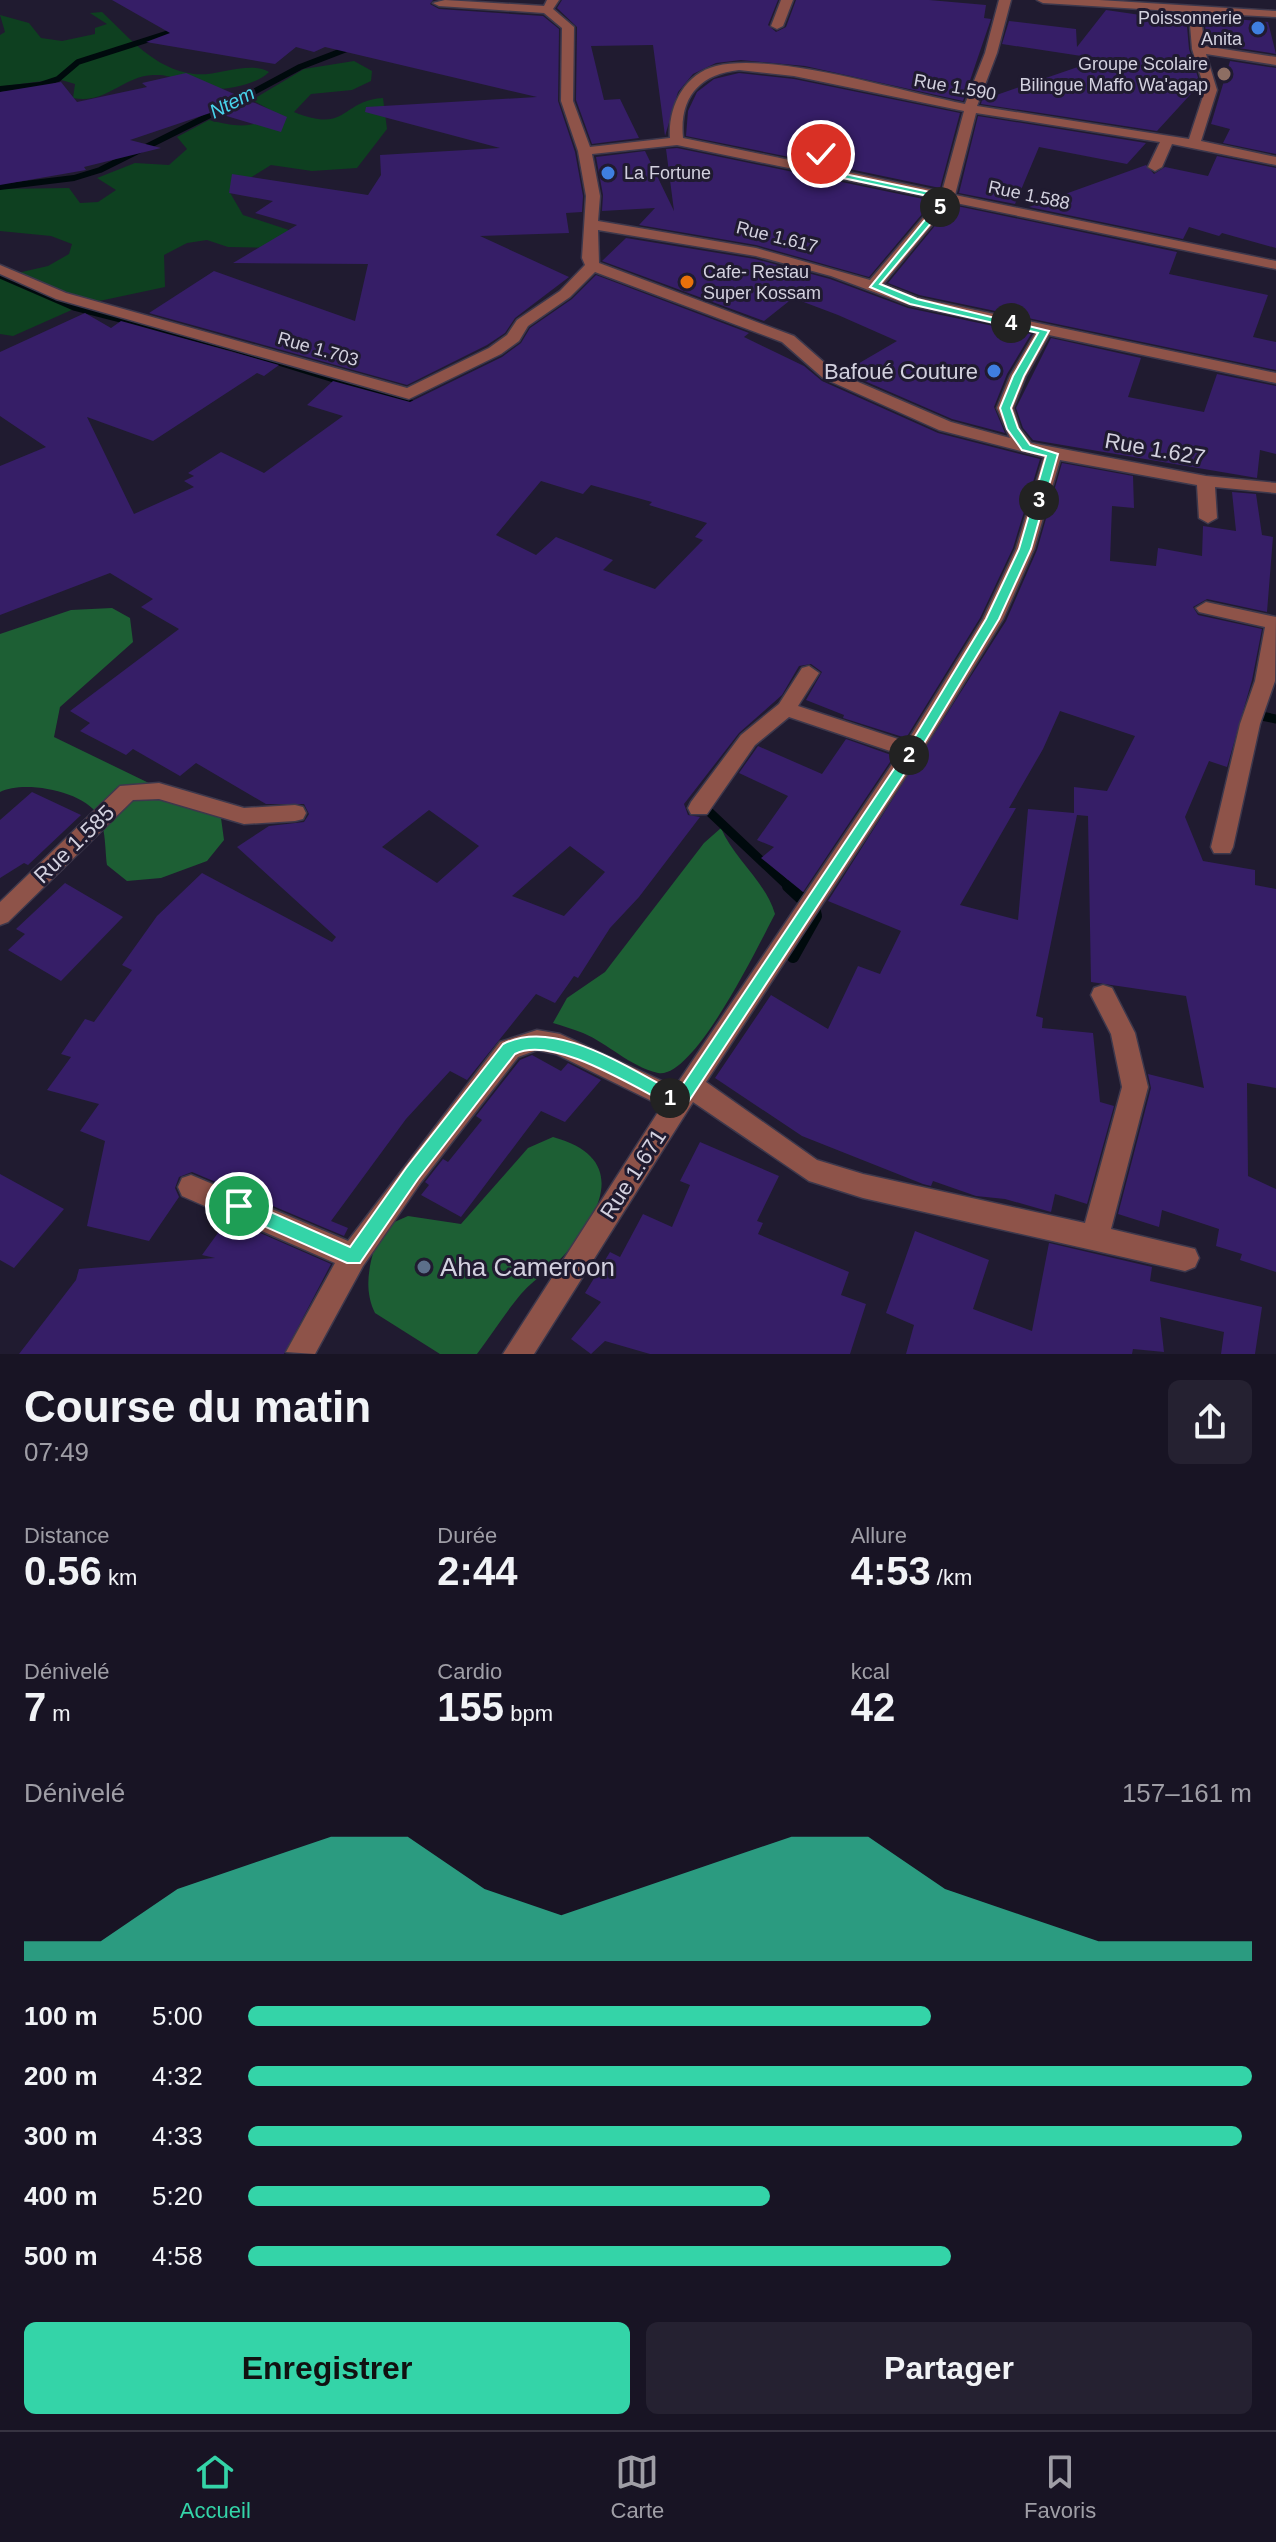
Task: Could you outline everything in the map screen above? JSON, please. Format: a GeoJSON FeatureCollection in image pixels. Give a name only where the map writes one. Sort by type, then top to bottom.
{"type":"FeatureCollection","features":[{"type":"Feature","properties":{"kind":"street"},"geometry":{"type":"LineString","coordinates":[[777,26],[787,0]]}},
{"type":"Feature","properties":{"kind":"street"},"geometry":{"type":"LineString","coordinates":[[874,285],[948,197],[1005,0]]}},
{"type":"Feature","properties":{"kind":"street"},"geometry":{"type":"LineString","coordinates":[[1043,0],[1150,4],[1195,12],[1276,14]]}},
{"type":"Feature","properties":{"kind":"street"},"geometry":{"type":"LineString","coordinates":[[439,3],[550,5],[568,27],[567,101],[585,151],[593,196],[589,258],[593,266]]}},
{"type":"Feature","properties":{"kind":"street"},"geometry":{"type":"LineString","coordinates":[[1194,143],[1211,90],[1198,49],[1195,12]]}},
{"type":"Feature","properties":{"kind":"street"},"geometry":{"type":"LineString","coordinates":[[1198,49],[1276,61]]}},
{"type":"Feature","properties":{"kind":"street","name":"Rue 1.590"},"geometry":{"type":"LineString","coordinates":[[677,141],[675,129],[683,96],[705,74],[732,67],[771,69],[972,109],[1169,138],[1276,161]]}},
{"type":"Feature","properties":{"kind":"street"},"geometry":{"type":"LineString","coordinates":[[1155,167],[1169,138]]}},
{"type":"Feature","properties":{"kind":"street","name":"Rue 1.588"},"geometry":{"type":"LineString","coordinates":[[585,151],[677,141],[1276,265]]}},
{"type":"Feature","properties":{"kind":"street"},"geometry":{"type":"LineString","coordinates":[[809,145],[828,161],[832,174]]}},
{"type":"Feature","properties":{"kind":"street","name":"Rue 1.617"},"geometry":{"type":"LineString","coordinates":[[593,225],[742,247],[874,285],[914,302],[1044,331],[1161,347],[1276,378]]}},
{"type":"Feature","properties":{"kind":"street","name":"Rue 1.703"},"geometry":{"type":"LineString","coordinates":[[0,269],[61,296],[409,394],[495,351],[513,338],[522,323],[565,294],[593,266]]}},
{"type":"Feature","properties":{"kind":"street","name":"Rue 1.627"},"geometry":{"type":"LineString","coordinates":[[593,266],[788,339],[829,375],[945,426],[1053,454],[1206,481],[1276,488]]}},
{"type":"Feature","properties":{"kind":"street"},"geometry":{"type":"LineString","coordinates":[[1026,448],[1012,429],[1005,408],[1018,376],[1044,331]]}},
{"type":"Feature","properties":{"kind":"street","name":"Rue 1.671"},"geometry":{"type":"LineString","coordinates":[[517,1354],[912,751],[993,619],[1019,563],[1053,454]]}},
{"type":"Feature","properties":{"kind":"street"},"geometry":{"type":"LineString","coordinates":[[1206,481],[1208,518]]}},
{"type":"Feature","properties":{"kind":"street"},"geometry":{"type":"LineString","coordinates":[[1206,608],[1275,623]]}},
{"type":"Feature","properties":{"kind":"street"},"geometry":{"type":"LineString","coordinates":[[1222,847],[1250,724],[1276,638],[1276,612]]}},
{"type":"Feature","properties":{"kind":"street"},"geometry":{"type":"LineString","coordinates":[[699,808],[748,740],[786,709],[809,673]]}},
{"type":"Feature","properties":{"kind":"street"},"geometry":{"type":"LineString","coordinates":[[786,709],[912,751]]}},
{"type":"Feature","properties":{"kind":"street","name":"Rue 1.585"},"geometry":{"type":"LineString","coordinates":[[0,916],[128,792],[159,791],[244,816],[295,813]]}},
{"type":"Feature","properties":{"kind":"street"},"geometry":{"type":"LineString","coordinates":[[1095,1238],[1135,1087],[1123,1033],[1103,995]]}},
{"type":"Feature","properties":{"kind":"street"},"geometry":{"type":"LineString","coordinates":[[305,1353],[353,1257],[499,1061],[509,1049],[522,1042],[560,1044],[685,1094],[809,1169],[863,1186],[1185,1258]]}},
{"type":"Feature","properties":{"kind":"street"},"geometry":{"type":"LineString","coordinates":[[191,1187],[353,1257]]}},
{"type":"Feature","properties":{"kind":"green space"},"geometry":{"type":"Polygon","coordinates":[[[102,12],[144,51],[180,71],[203,74],[252,68],[269,72],[244,85],[212,89],[193,87],[166,76],[153,75],[132,80],[95,98],[84,99],[73,98],[75,84],[58,79],[5,86],[0,90],[0,35],[5,32],[0,15],[29,23],[41,38],[62,41],[95,34],[95,28],[107,24],[90,13],[102,12]]]}},
{"type":"Feature","properties":{"kind":"green space"},"geometry":{"type":"Polygon","coordinates":[[[354,61],[372,71],[371,81],[352,90],[311,94],[294,112],[325,120],[369,100],[383,98],[387,129],[357,168],[312,171],[271,165],[229,191],[243,215],[298,233],[285,248],[228,247],[207,240],[187,243],[164,255],[165,287],[85,304],[13,336],[0,334],[0,277],[48,266],[69,254],[72,244],[51,236],[0,231],[0,189],[69,188],[80,203],[98,202],[116,190],[97,178],[135,163],[169,165],[187,149],[177,137],[209,120],[235,125],[259,122],[274,112],[252,100],[304,69],[354,61]]]}},
{"type":"Feature","properties":{"kind":"green space"},"geometry":{"type":"Polygon","coordinates":[[[112,608],[130,618],[133,642],[60,707],[54,737],[221,818],[224,840],[207,861],[161,878],[127,881],[107,865],[101,820],[80,800],[38,788],[23,787],[0,792],[0,634],[71,610],[112,608]]]}},
{"type":"Feature","properties":{"kind":"green space"},"geometry":{"type":"Polygon","coordinates":[[[721,828],[765,891],[775,914],[724,1007],[689,1055],[673,1069],[658,1073],[583,1033],[553,1023],[567,998],[605,972],[704,843],[721,828]]]}},
{"type":"Feature","properties":{"kind":"green space"},"geometry":{"type":"Polygon","coordinates":[[[553,1137],[576,1146],[592,1158],[600,1171],[602,1186],[598,1203],[579,1236],[561,1258],[521,1294],[477,1354],[440,1354],[375,1313],[368,1281],[381,1228],[408,1216],[461,1224],[528,1148],[553,1137]]]}},
{"type":"Feature","properties":{"kind":"building"},"geometry":{"type":"Polygon","coordinates":[[[112,0],[433,0],[430,4],[439,9],[543,16],[559,29],[558,101],[575,152],[583,196],[582,212],[566,213],[569,233],[480,236],[569,277],[515,318],[505,333],[487,345],[407,385],[149,313],[214,271],[355,321],[368,264],[233,263],[297,225],[255,213],[273,201],[229,193],[232,174],[368,195],[381,175],[380,155],[500,148],[365,112],[366,107],[537,97],[325,47],[314,52],[296,47],[275,64],[146,42],[170,33],[112,0]]]}},
{"type":"Feature","properties":{"kind":"building"},"geometry":{"type":"Polygon","coordinates":[[[562,0],[778,0],[768,25],[776,32],[786,27],[796,0],[929,0],[986,5],[984,18],[991,19],[963,101],[805,66],[741,60],[716,63],[693,74],[678,92],[665,136],[653,45],[591,46],[604,100],[620,99],[639,138],[592,144],[576,100],[577,27],[557,8],[562,0]]]}},
{"type":"Feature","properties":{"kind":"building"},"geometry":{"type":"Polygon","coordinates":[[[1106,10],[1182,21],[1177,14],[1186,15],[1189,49],[1200,84],[1157,131],[981,104],[982,100],[1101,59],[1002,44],[1009,21],[1076,29],[1077,47],[1106,10]]]}},
{"type":"Feature","properties":{"kind":"building"},"geometry":{"type":"Polygon","coordinates":[[[1204,16],[1268,22],[1276,54],[1207,43],[1204,16]]]}},
{"type":"Feature","properties":{"kind":"building"},"geometry":{"type":"Polygon","coordinates":[[[1230,61],[1276,68],[1276,154],[1223,143],[1230,129],[1211,124],[1230,61]]]}},
{"type":"Feature","properties":{"kind":"building"},"geometry":{"type":"Polygon","coordinates":[[[186,73],[287,117],[281,132],[213,112],[130,140],[161,148],[84,167],[86,170],[0,185],[0,92],[61,82],[77,102],[147,87],[142,83],[186,73]]]}},
{"type":"Feature","properties":{"kind":"building"},"geometry":{"type":"Polygon","coordinates":[[[739,73],[794,79],[960,113],[940,188],[840,167],[835,156],[811,139],[799,145],[814,162],[686,136],[688,111],[697,92],[714,79],[739,73]]]}},
{"type":"Feature","properties":{"kind":"building"},"geometry":{"type":"Polygon","coordinates":[[[978,116],[1146,143],[1127,164],[1039,147],[1015,204],[959,193],[978,116]]]}},
{"type":"Feature","properties":{"kind":"building"},"geometry":{"type":"Polygon","coordinates":[[[677,148],[933,201],[869,277],[756,245],[639,225],[655,208],[602,211],[603,195],[596,157],[645,151],[674,211],[666,149],[677,148]]]}},
{"type":"Feature","properties":{"kind":"building"},"geometry":{"type":"Polygon","coordinates":[[[1217,156],[1276,168],[1276,248],[1189,227],[1183,239],[1029,207],[1146,165],[1154,174],[1165,167],[1208,176],[1217,156]]]}},
{"type":"Feature","properties":{"kind":"building"},"geometry":{"type":"Polygon","coordinates":[[[952,205],[1177,252],[1169,274],[1268,295],[1253,337],[1276,342],[1276,370],[919,295],[888,283],[952,205]]]}},
{"type":"Feature","properties":{"kind":"building"},"geometry":{"type":"Polygon","coordinates":[[[626,238],[755,259],[830,279],[908,308],[1031,334],[1007,374],[994,407],[1005,433],[952,419],[844,372],[897,341],[838,315],[793,298],[764,321],[602,261],[626,238]]]}},
{"type":"Feature","properties":{"kind":"building"},"geometry":{"type":"Polygon","coordinates":[[[596,275],[749,333],[744,337],[804,366],[822,381],[938,433],[1040,459],[1013,548],[980,618],[906,738],[843,718],[844,715],[806,700],[822,672],[811,664],[799,666],[782,695],[739,733],[684,804],[688,815],[700,817],[639,897],[610,928],[578,978],[574,976],[555,1003],[536,994],[467,1080],[450,1071],[406,1119],[331,1221],[348,1228],[344,1236],[192,1172],[179,1177],[175,1188],[179,1197],[149,1241],[87,1226],[105,1141],[80,1131],[99,1104],[47,1090],[71,1057],[61,1054],[85,1019],[94,1022],[132,970],[122,965],[157,916],[202,873],[332,942],[336,937],[237,847],[269,826],[304,822],[309,814],[304,804],[266,804],[196,763],[180,776],[133,749],[126,755],[80,731],[90,723],[70,711],[179,629],[141,607],[153,599],[110,573],[0,615],[0,466],[46,447],[0,416],[0,352],[85,313],[111,328],[121,321],[279,365],[264,376],[257,373],[153,441],[87,417],[134,514],[194,487],[184,481],[194,476],[188,473],[221,452],[264,473],[343,416],[307,405],[333,381],[410,402],[502,357],[521,343],[530,328],[572,299],[596,275]],[[541,481],[496,535],[536,555],[556,537],[613,560],[603,570],[655,589],[703,540],[695,537],[707,523],[649,505],[652,502],[591,485],[583,494],[541,481]],[[429,810],[382,847],[437,883],[479,846],[429,810]],[[570,846],[512,896],[564,916],[605,872],[570,846]]]}},
{"type":"Feature","properties":{"kind":"building"},"geometry":{"type":"Polygon","coordinates":[[[1051,338],[1141,358],[1128,397],[1204,412],[1217,374],[1276,386],[1276,454],[1260,450],[1257,478],[1033,440],[1023,428],[1016,408],[1051,338]]]}},
{"type":"Feature","properties":{"kind":"building"},"geometry":{"type":"Polygon","coordinates":[[[1062,463],[1133,476],[1134,508],[1112,506],[1110,561],[1156,566],[1158,548],[1202,556],[1203,526],[1236,531],[1232,492],[1256,494],[1262,535],[1273,537],[1267,612],[1207,599],[1193,607],[1198,615],[1262,629],[1252,680],[1227,767],[1209,761],[1185,817],[1203,861],[1255,870],[1255,885],[1276,889],[1276,1088],[1247,1083],[1248,1176],[1276,1189],[1276,1272],[1240,1260],[1242,1254],[1216,1246],[1219,1229],[1162,1210],[1159,1227],[1118,1214],[1151,1088],[1148,1074],[1204,1088],[1186,996],[1091,982],[1088,816],[1077,815],[1036,1016],[1043,1018],[1042,1028],[1093,1033],[1100,1102],[1114,1106],[1087,1204],[1055,1194],[1051,1212],[1005,1199],[976,1196],[933,1181],[931,1186],[923,1184],[802,1136],[715,1078],[771,995],[828,1029],[858,966],[880,974],[901,931],[828,901],[1006,621],[1037,550],[1062,463]],[[1060,711],[1043,749],[1009,808],[1016,808],[960,905],[1018,920],[1028,809],[1074,813],[1074,787],[1107,791],[1135,736],[1060,711]]]}},
{"type":"Feature","properties":{"kind":"building"},"geometry":{"type":"Polygon","coordinates":[[[846,739],[894,756],[803,892],[761,858],[774,847],[757,840],[788,796],[739,773],[758,746],[822,774],[846,739]]]}},
{"type":"Feature","properties":{"kind":"building"},"geometry":{"type":"Polygon","coordinates":[[[32,792],[81,815],[28,865],[24,863],[0,878],[0,820],[32,792]]]}},
{"type":"Feature","properties":{"kind":"building"},"geometry":{"type":"Polygon","coordinates":[[[65,883],[123,917],[61,981],[8,950],[25,934],[16,929],[65,883]]]}},
{"type":"Feature","properties":{"kind":"building"},"geometry":{"type":"Polygon","coordinates":[[[532,1055],[561,1071],[568,1063],[601,1080],[565,1122],[541,1111],[461,1217],[421,1195],[429,1185],[425,1182],[443,1159],[448,1162],[482,1120],[476,1116],[520,1060],[532,1055]]]}},
{"type":"Feature","properties":{"kind":"building"},"geometry":{"type":"Polygon","coordinates":[[[700,1142],[779,1176],[757,1221],[763,1223],[758,1234],[849,1272],[841,1295],[866,1304],[850,1354],[650,1354],[605,1341],[591,1354],[571,1339],[601,1302],[585,1293],[610,1252],[620,1257],[643,1214],[672,1227],[690,1185],[680,1181],[700,1142]]]}},
{"type":"Feature","properties":{"kind":"building"},"geometry":{"type":"Polygon","coordinates":[[[0,1174],[64,1209],[14,1268],[0,1260],[0,1174]]]}},
{"type":"Feature","properties":{"kind":"building"},"geometry":{"type":"Polygon","coordinates":[[[228,1219],[331,1264],[284,1354],[19,1354],[76,1280],[79,1269],[215,1258],[202,1255],[228,1219]]]}},
{"type":"Feature","properties":{"kind":"building"},"geometry":{"type":"Polygon","coordinates":[[[915,1231],[989,1260],[973,1309],[1032,1331],[1049,1243],[1152,1267],[1150,1281],[1262,1307],[1255,1354],[1221,1354],[1224,1332],[1160,1317],[1164,1352],[1133,1349],[1132,1354],[906,1354],[914,1325],[886,1313],[915,1231]]]}},
{"type":"Feature","properties":{"kind":"waterway"},"geometry":{"type":"LineString","coordinates":[[0,89],[40,85],[58,79],[78,62],[178,30]]}},
{"type":"Feature","properties":{"kind":"waterway","name":"Ntem"},"geometry":{"type":"LineString","coordinates":[[235,102],[300,67],[352,47]]}},
{"type":"Feature","properties":{"kind":"waterway","name":"Ntem"},"geometry":{"type":"LineString","coordinates":[[0,187],[74,178],[100,170],[222,109]]}},
{"type":"Feature","properties":{"kind":"waterway"},"geometry":{"type":"LineString","coordinates":[[0,275],[74,307],[230,347],[411,403]]}},
{"type":"Feature","properties":{"kind":"waterway"},"geometry":{"type":"LineString","coordinates":[[1252,714],[1276,719]]}},
{"type":"Feature","properties":{"kind":"waterway"},"geometry":{"type":"LineString","coordinates":[[701,804],[790,888]]}},
{"type":"Feature","properties":{"kind":"waterway"},"geometry":{"type":"LineString","coordinates":[[788,886],[803,900]]}},
{"type":"Feature","properties":{"kind":"waterway"},"geometry":{"type":"LineString","coordinates":[[793,957],[816,916],[814,908]]}},
{"type":"Feature","properties":{"kind":"place","name":"Poissonnerie Anita"},"geometry":{"type":"Point","coordinates":[1258,28]}},
{"type":"Feature","properties":{"kind":"place","name":"Groupe Scolaire Bilingue Maffo Wa'agap"},"geometry":{"type":"Point","coordinates":[1224,74]}},
{"type":"Feature","properties":{"kind":"place","name":"La Fortune"},"geometry":{"type":"Point","coordinates":[608,173]}},
{"type":"Feature","properties":{"kind":"place","name":"Cafe- Restau Super Kossam"},"geometry":{"type":"Point","coordinates":[687,282]}},
{"type":"Feature","properties":{"kind":"place","name":"Bafoué Couture"},"geometry":{"type":"Point","coordinates":[994,371]}},
{"type":"Feature","properties":{"kind":"place","name":"Aha Cameroon"},"geometry":{"type":"Point","coordinates":[424,1267]}},
{"type":"Feature","properties":{"kind":"route"},"geometry":{"type":"LineString","coordinates":[[239,1206],[353,1257],[412,1174],[509,1049],[522,1042],[537,1040],[560,1044],[680,1102],[912,751],[993,619],[1025,549],[1053,454],[1026,448],[1012,429],[1005,408],[1018,376],[1044,331],[914,302],[874,285],[948,197],[832,174],[828,161],[821,154]]}}]}
